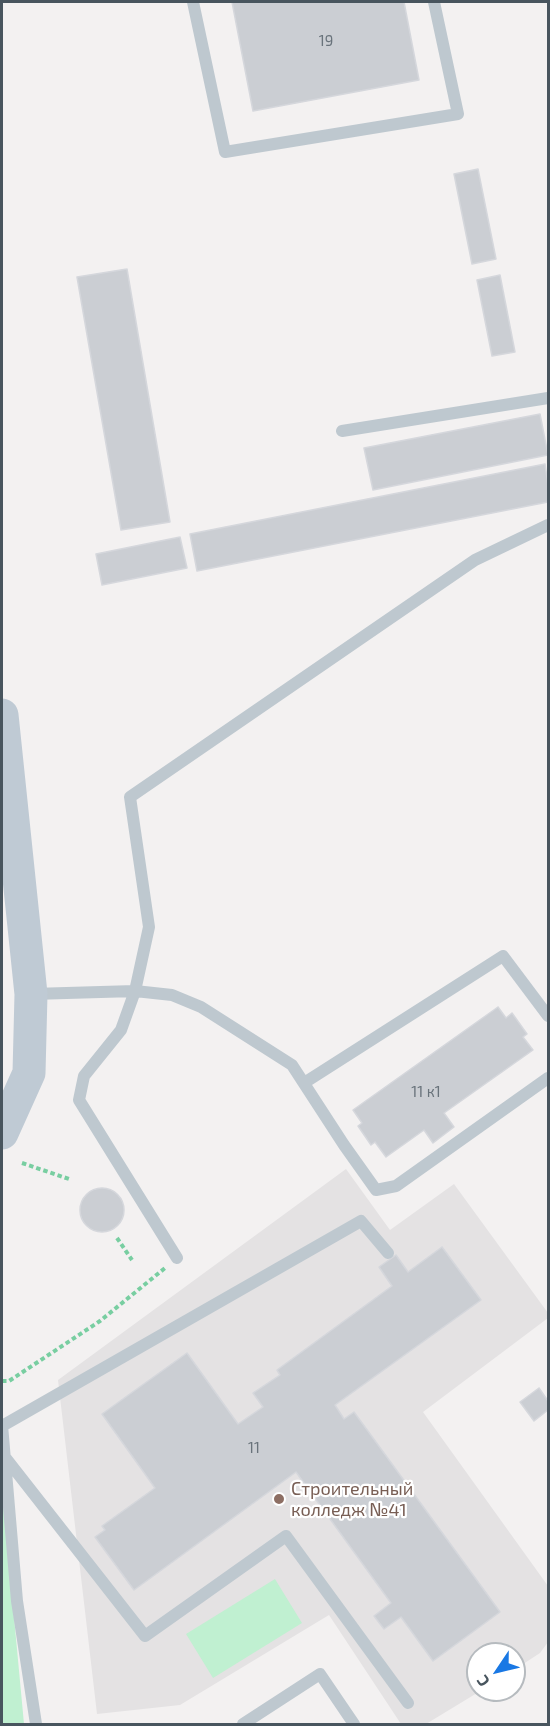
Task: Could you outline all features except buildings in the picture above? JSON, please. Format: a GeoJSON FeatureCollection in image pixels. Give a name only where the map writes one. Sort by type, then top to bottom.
{"type":"FeatureCollection","features":[{"type":"Feature","properties":{"kind":"street"},"geometry":{"type":"LineString","coordinates":[[2,715],[31,994],[30,1072],[2,1132]]}},
{"type":"Feature","properties":{"kind":"lane"},"geometry":{"type":"LineString","coordinates":[[193,2],[225,152],[458,114],[434,2]]}},
{"type":"Feature","properties":{"kind":"lane"},"geometry":{"type":"LineString","coordinates":[[342,431],[549,398]]}},
{"type":"Feature","properties":{"kind":"lane"},"geometry":{"type":"LineString","coordinates":[[177,1258],[79,1100],[84,1076],[122,1030],[135,991],[149,927],[130,797],[475,560],[549,525]]}},
{"type":"Feature","properties":{"kind":"lane"},"geometry":{"type":"LineString","coordinates":[[304,1083],[503,956],[549,1016]]}},
{"type":"Feature","properties":{"kind":"lane"},"geometry":{"type":"LineString","coordinates":[[31,994],[135,991],[172,995],[201,1007],[292,1065],[376,1190],[396,1186],[549,1078]]}},
{"type":"Feature","properties":{"kind":"lane"},"geometry":{"type":"LineString","coordinates":[[36,1725],[17,1601],[2,1426],[361,1221],[388,1253]]}},
{"type":"Feature","properties":{"kind":"lane"},"geometry":{"type":"LineString","coordinates":[[4,1456],[145,1636],[286,1536],[408,1703]]}},
{"type":"Feature","properties":{"kind":"lane"},"geometry":{"type":"LineString","coordinates":[[243,1725],[320,1674],[354,1725]]}},
{"type":"Feature","properties":{"kind":"path"},"geometry":{"type":"LineString","coordinates":[[22,1163],[69,1179]]}},
{"type":"Feature","properties":{"kind":"path"},"geometry":{"type":"LineString","coordinates":[[117,1238],[132,1260]]}},
{"type":"Feature","properties":{"kind":"path"},"geometry":{"type":"LineString","coordinates":[[2,1381],[9,1381],[100,1321],[177,1258]]}},
{"type":"Feature","properties":{"kind":"shaded area","name":"Строительный колледж №41"},"geometry":{"type":"Polygon","coordinates":[[[346,1169],[390,1230],[454,1184],[548,1313],[548,1318],[423,1412],[548,1586],[548,1642],[540,1653],[526,1662],[526,1642],[466,1642],[466,1700],[426,1724],[401,1724],[329,1615],[180,1705],[97,1714],[58,1380],[346,1169]]]}},
{"type":"Feature","properties":{"kind":"green space"},"geometry":{"type":"Polygon","coordinates":[[[2,1489],[24,1724],[2,1724],[2,1489]]]}},
{"type":"Feature","properties":{"kind":"green space"},"geometry":{"type":"Polygon","coordinates":[[[275,1579],[302,1623],[213,1678],[186,1634],[275,1579]]]}},
{"type":"Feature","properties":{"kind":"place","name":"Строительный колледж №41"},"geometry":{"type":"Point","coordinates":[279,1499]}}]}
